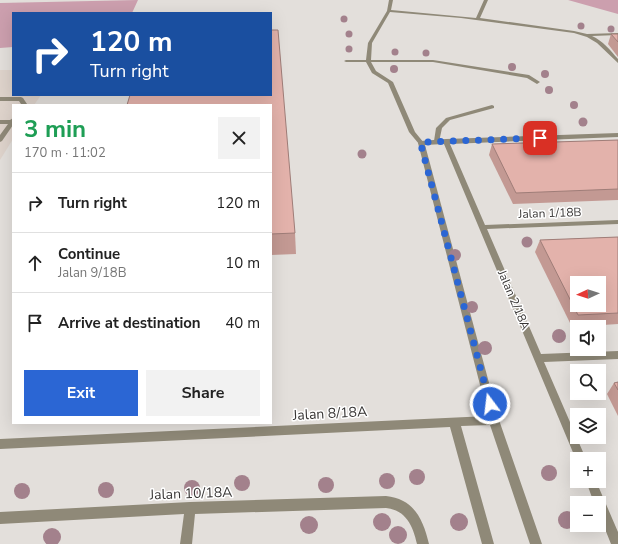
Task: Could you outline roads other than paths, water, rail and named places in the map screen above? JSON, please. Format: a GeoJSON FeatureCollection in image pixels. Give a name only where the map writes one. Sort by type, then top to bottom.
{"type":"FeatureCollection","features":[{"type":"Feature","properties":{"kind":"street"},"geometry":{"type":"LineString","coordinates":[[391,0],[389,11],[370,43],[368,61],[374,72],[390,82],[412,132],[421,143],[494,420],[536,544]]}},
{"type":"Feature","properties":{"kind":"street"},"geometry":{"type":"LineString","coordinates":[[478,19],[486,0]]}},
{"type":"Feature","properties":{"kind":"street"},"geometry":{"type":"LineString","coordinates":[[389,11],[478,19],[589,35],[618,34]]}},
{"type":"Feature","properties":{"kind":"street"},"geometry":{"type":"LineString","coordinates":[[589,35],[601,42],[618,62]]}},
{"type":"Feature","properties":{"kind":"street"},"geometry":{"type":"LineString","coordinates":[[346,61],[432,61],[529,77],[537,82]]}},
{"type":"Feature","properties":{"kind":"street"},"geometry":{"type":"LineString","coordinates":[[0,99],[21,99],[24,104]]}},
{"type":"Feature","properties":{"kind":"street"},"geometry":{"type":"LineString","coordinates":[[437,141],[439,128],[448,119],[492,107]]}},
{"type":"Feature","properties":{"kind":"street"},"geometry":{"type":"LineString","coordinates":[[0,122],[12,121]]}},
{"type":"Feature","properties":{"kind":"street"},"geometry":{"type":"LineString","coordinates":[[0,140],[12,122]]}},
{"type":"Feature","properties":{"kind":"street"},"geometry":{"type":"LineString","coordinates":[[421,143],[437,141],[618,135]]}},
{"type":"Feature","properties":{"kind":"street","name":"Jalan 2/18A"},"geometry":{"type":"LineString","coordinates":[[446,141],[579,452]]}},
{"type":"Feature","properties":{"kind":"street","name":"Jalan 1/18B"},"geometry":{"type":"LineString","coordinates":[[483,227],[618,222]]}},
{"type":"Feature","properties":{"kind":"street"},"geometry":{"type":"LineString","coordinates":[[539,358],[618,355]]}},
{"type":"Feature","properties":{"kind":"street","name":"Jalan 8/18A"},"geometry":{"type":"LineString","coordinates":[[0,444],[494,420]]}},
{"type":"Feature","properties":{"kind":"street"},"geometry":{"type":"LineString","coordinates":[[454,421],[488,544]]}},
{"type":"Feature","properties":{"kind":"street"},"geometry":{"type":"LineString","coordinates":[[594,488],[617,544]]}},
{"type":"Feature","properties":{"kind":"street","name":"Jalan 10/18A"},"geometry":{"type":"LineString","coordinates":[[0,518],[190,508],[384,502],[398,504],[411,514],[420,530],[423,544]]}},
{"type":"Feature","properties":{"kind":"street"},"geometry":{"type":"LineString","coordinates":[[186,544],[190,508]]}}]}
